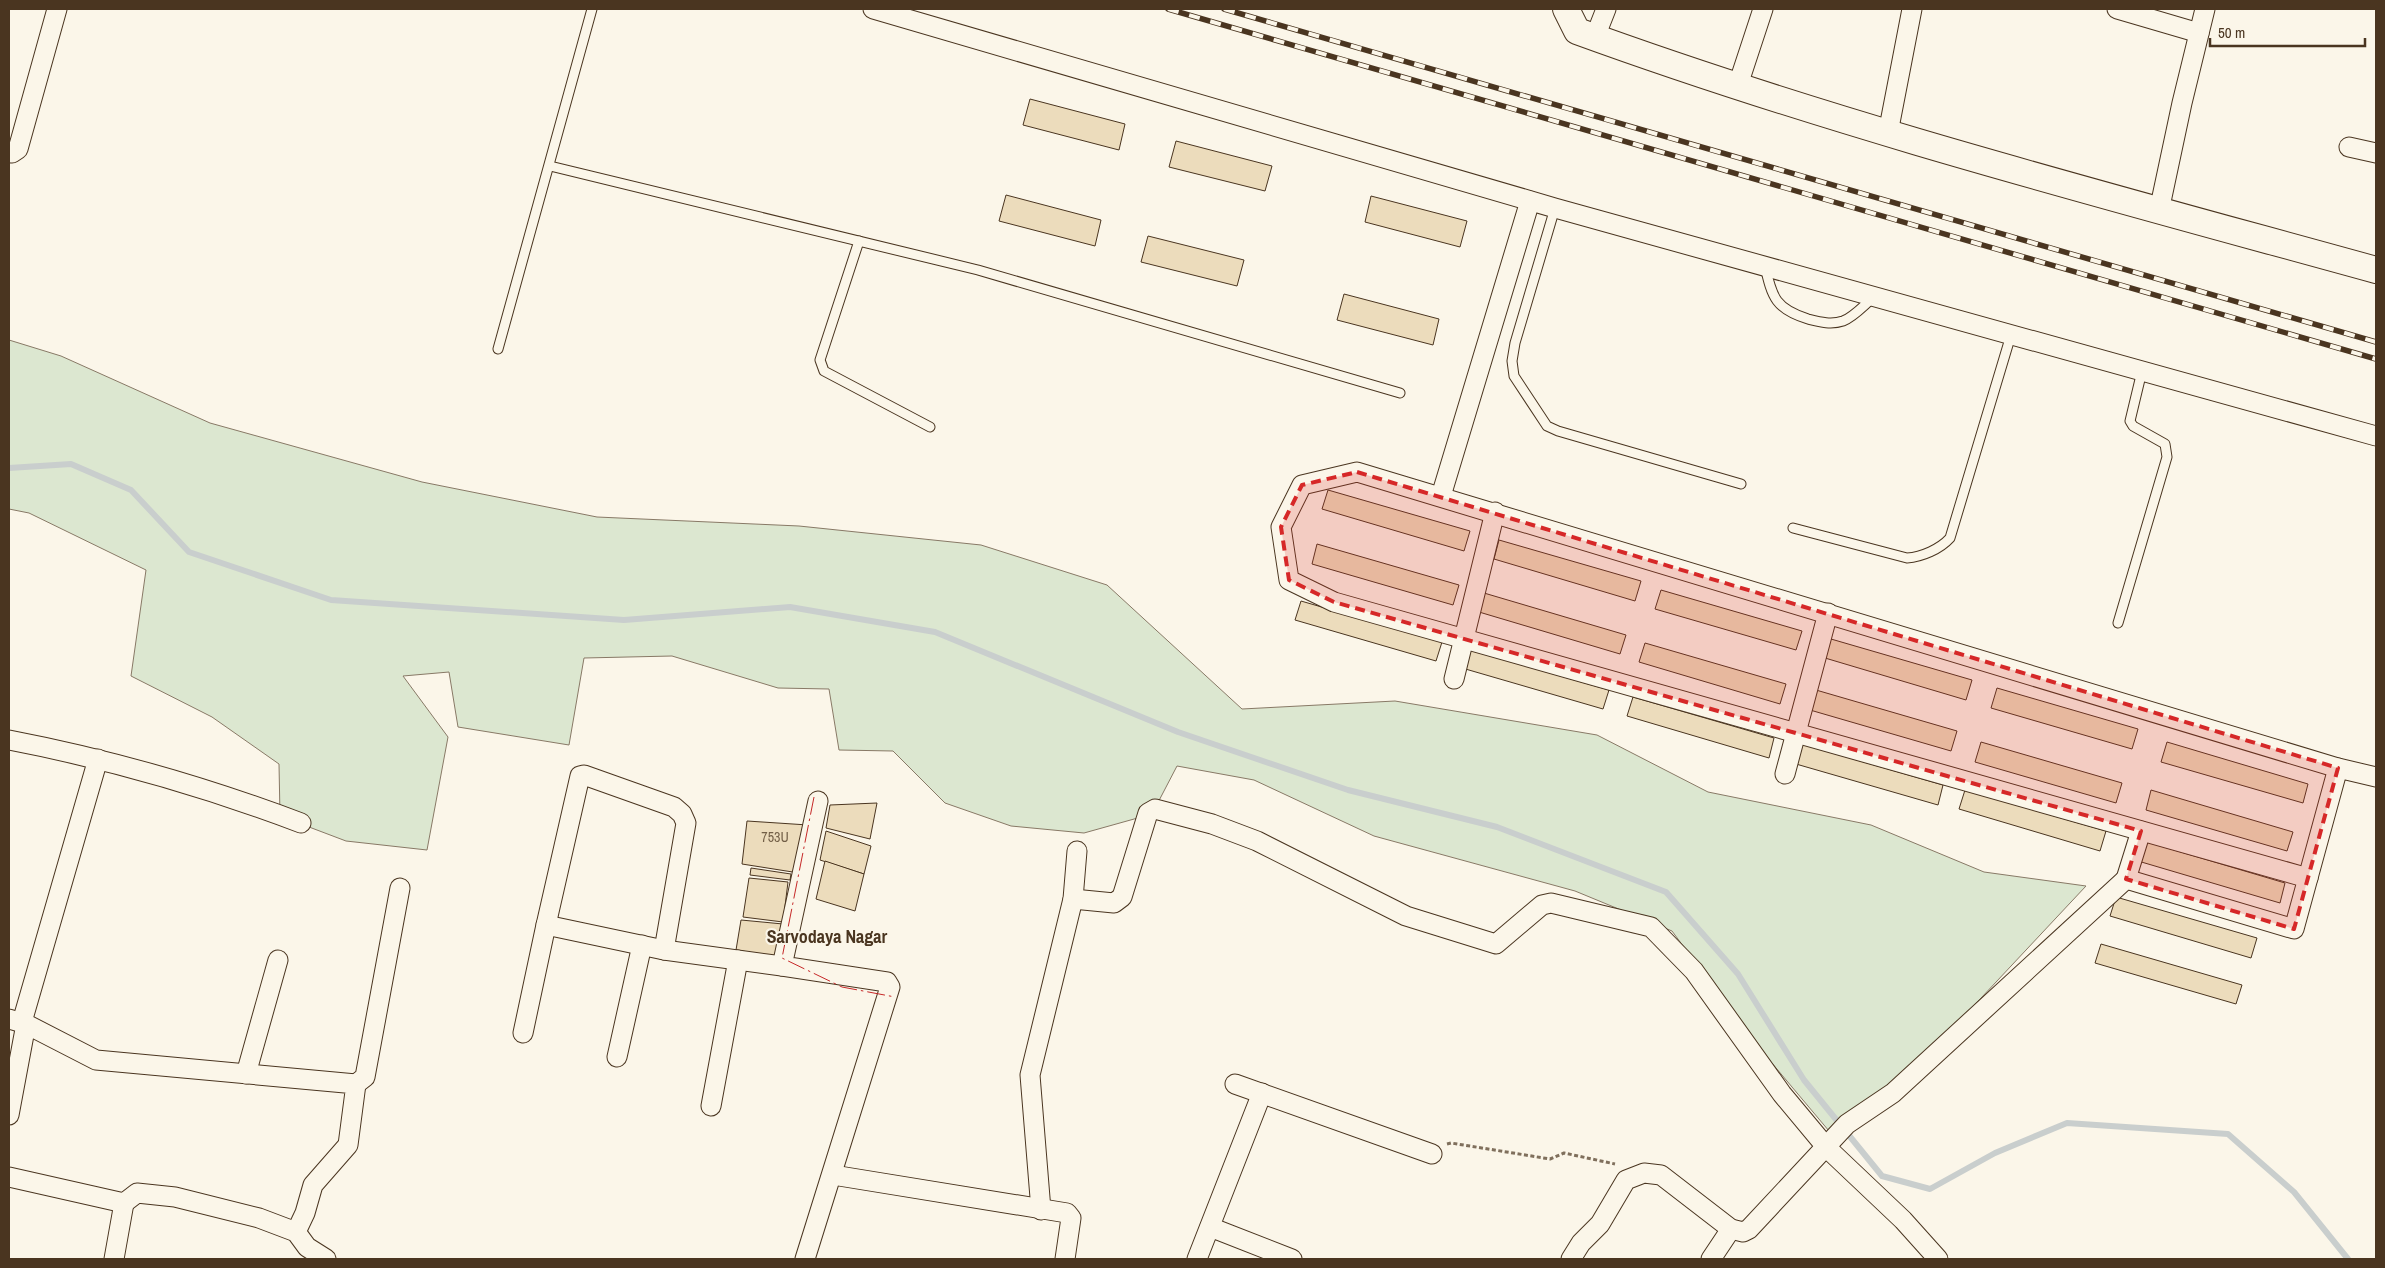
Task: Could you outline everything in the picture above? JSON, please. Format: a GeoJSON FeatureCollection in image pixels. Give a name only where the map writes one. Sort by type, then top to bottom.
{"type":"FeatureCollection","features":[{"type":"Feature","properties":{"kind":"street"},"geometry":{"type":"LineString","coordinates":[[9,152],[12,153],[18,149],[57,9]]}},
{"type":"Feature","properties":{"kind":"street"},"geometry":{"type":"LineString","coordinates":[[873,9],[1554,208],[2376,436]]}},
{"type":"Feature","properties":{"kind":"street"},"geometry":{"type":"LineString","coordinates":[[1566,9],[1577,31],[1738,85],[1954,154],[2376,270]]}},
{"type":"Feature","properties":{"kind":"street"},"geometry":{"type":"LineString","coordinates":[[1595,37],[1606,9]]}},
{"type":"Feature","properties":{"kind":"street"},"geometry":{"type":"LineString","coordinates":[[1738,85],[1762,9]]}},
{"type":"Feature","properties":{"kind":"street"},"geometry":{"type":"LineString","coordinates":[[1888,133],[1912,9]]}},
{"type":"Feature","properties":{"kind":"street"},"geometry":{"type":"LineString","coordinates":[[2117,9],[2198,33]]}},
{"type":"Feature","properties":{"kind":"street"},"geometry":{"type":"LineString","coordinates":[[2159,210],[2204,9]]}},
{"type":"Feature","properties":{"kind":"street"},"geometry":{"type":"LineString","coordinates":[[2349,147],[2376,153]]}},
{"type":"Feature","properties":{"kind":"street"},"geometry":{"type":"LineString","coordinates":[[1441,496],[1530,200]]}},
{"type":"Feature","properties":{"kind":"street"},"geometry":{"type":"LineString","coordinates":[[2308,878],[1334,602],[1289,580],[1281,527],[1302,485],[1357,472],[1495,512],[2338,768],[2376,777]]}},
{"type":"Feature","properties":{"kind":"street"},"geometry":{"type":"LineString","coordinates":[[1454,679],[1495,512]]}},
{"type":"Feature","properties":{"kind":"street"},"geometry":{"type":"LineString","coordinates":[[1785,774],[1828,613]]}},
{"type":"Feature","properties":{"kind":"street"},"geometry":{"type":"LineString","coordinates":[[9,740],[98,759],[256,805],[301,823]]}},
{"type":"Feature","properties":{"kind":"street"},"geometry":{"type":"LineString","coordinates":[[9,1115],[19,1022],[98,759]]}},
{"type":"Feature","properties":{"kind":"street"},"geometry":{"type":"LineString","coordinates":[[2126,879],[2291,929],[2295,926],[2338,768]]}},
{"type":"Feature","properties":{"kind":"street"},"geometry":{"type":"LineString","coordinates":[[523,1033],[580,776],[584,775],[674,806],[682,814],[686,823],[664,950]]}},
{"type":"Feature","properties":{"kind":"street"},"geometry":{"type":"LineString","coordinates":[[782,966],[818,801]]}},
{"type":"Feature","properties":{"kind":"street"},"geometry":{"type":"LineString","coordinates":[[1073,899],[1114,903],[1122,897],[1148,813],[1155,809],[1212,824],[1257,841],[1406,916],[1493,943],[1499,943],[1542,905],[1551,903],[1651,927],[1694,971],[1782,1094],[1829,1146],[1903,1220],[1938,1259]]}},
{"type":"Feature","properties":{"kind":"street"},"geometry":{"type":"LineString","coordinates":[[1571,1259],[1581,1243],[1600,1224],[1626,1180],[1644,1173],[1661,1175],[1731,1230],[1743,1232],[1749,1229],[1848,1124],[1893,1093],[2126,879],[2141,831]]}},
{"type":"Feature","properties":{"kind":"street"},"geometry":{"type":"LineString","coordinates":[[1041,1210],[1030,1075],[1073,899],[1077,851]]}},
{"type":"Feature","properties":{"kind":"street"},"geometry":{"type":"LineString","coordinates":[[19,1022],[96,1060],[356,1084],[365,1077],[400,888]]}},
{"type":"Feature","properties":{"kind":"street"},"geometry":{"type":"LineString","coordinates":[[546,925],[664,950],[889,983],[890,987],[833,1175],[805,1259]]}},
{"type":"Feature","properties":{"kind":"street"},"geometry":{"type":"LineString","coordinates":[[617,1057],[642,945]]}},
{"type":"Feature","properties":{"kind":"street"},"geometry":{"type":"LineString","coordinates":[[246,1074],[278,960]]}},
{"type":"Feature","properties":{"kind":"street"},"geometry":{"type":"LineString","coordinates":[[711,1106],[738,960]]}},
{"type":"Feature","properties":{"kind":"street"},"geometry":{"type":"LineString","coordinates":[[296,1232],[305,1213],[313,1185],[348,1145],[356,1084]]}},
{"type":"Feature","properties":{"kind":"street"},"geometry":{"type":"LineString","coordinates":[[1235,1084],[1432,1154]]}},
{"type":"Feature","properties":{"kind":"street"},"geometry":{"type":"LineString","coordinates":[[1197,1259],[1262,1093]]}},
{"type":"Feature","properties":{"kind":"street"},"geometry":{"type":"LineString","coordinates":[[833,1175],[1070,1215],[1065,1259]]}},
{"type":"Feature","properties":{"kind":"street"},"geometry":{"type":"LineString","coordinates":[[9,1177],[124,1203]]}},
{"type":"Feature","properties":{"kind":"street"},"geometry":{"type":"LineString","coordinates":[[114,1259],[124,1203],[137,1193],[175,1197],[259,1218],[296,1232],[307,1247],[326,1259]]}},
{"type":"Feature","properties":{"kind":"street"},"geometry":{"type":"LineString","coordinates":[[1210,1227],[1292,1259]]}},
{"type":"Feature","properties":{"kind":"street"},"geometry":{"type":"LineString","coordinates":[[1711,1259],[1731,1230]]}},
{"type":"Feature","properties":{"kind":"lane"},"geometry":{"type":"LineString","coordinates":[[498,349],[592,9]]}},
{"type":"Feature","properties":{"kind":"lane"},"geometry":{"type":"LineString","coordinates":[[550,166],[978,270],[1400,393]]}},
{"type":"Feature","properties":{"kind":"lane"},"geometry":{"type":"LineString","coordinates":[[1554,208],[1515,344],[1512,361],[1514,376],[1547,426],[1558,432],[1741,484]]}},
{"type":"Feature","properties":{"kind":"lane"},"geometry":{"type":"LineString","coordinates":[[859,241],[820,360],[821,366],[824,371],[930,427]]}},
{"type":"Feature","properties":{"kind":"lane"},"geometry":{"type":"LineString","coordinates":[[1765,266],[1770,288],[1782,308],[1795,315],[1822,323],[1845,320],[1874,296]]}},
{"type":"Feature","properties":{"kind":"lane"},"geometry":{"type":"LineString","coordinates":[[1793,528],[1907,558],[1918,557],[1946,543],[1950,538],[2011,335]]}},
{"type":"Feature","properties":{"kind":"lane"},"geometry":{"type":"LineString","coordinates":[[2118,623],[2167,456],[2165,444],[2133,426],[2130,421],[2142,371]]}},
{"type":"Feature","properties":{"kind":"path"},"geometry":{"type":"LineString","coordinates":[[1432,1154],[1451,1142],[1550,1159],[1564,1154],[1619,1165],[1626,1180]]}},
{"type":"Feature","properties":{"kind":"highlighted area"},"geometry":{"type":"Polygon","coordinates":[[[1357,472],[2338,768],[2294,929],[2126,879],[2141,831],[1334,602],[1289,580],[1281,527],[1302,485],[1357,472]]]}},
{"type":"Feature","properties":{"kind":"green space"},"geometry":{"type":"Polygon","coordinates":[[[9,340],[61,356],[210,423],[422,482],[597,517],[799,526],[981,545],[1107,585],[1242,709],[1395,701],[1597,735],[1708,792],[1871,825],[1984,872],[2086,886],[1967,1013],[1882,1092],[1829,1131],[1755,1043],[1672,931],[1575,891],[1374,836],[1254,780],[1177,766],[1152,814],[1084,833],[1011,826],[945,803],[893,751],[839,750],[829,689],[778,688],[672,656],[584,658],[569,745],[458,727],[449,672],[403,676],[448,737],[427,850],[346,841],[280,816],[279,764],[212,717],[131,676],[146,570],[29,513],[9,509],[9,340]]]}},
{"type":"Feature","properties":{"kind":"building"},"geometry":{"type":"Polygon","coordinates":[[[1030,99],[1125,124],[1119,150],[1023,125],[1030,99]]]}},
{"type":"Feature","properties":{"kind":"building"},"geometry":{"type":"Polygon","coordinates":[[[1176,141],[1272,166],[1265,191],[1169,167],[1176,141]]]}},
{"type":"Feature","properties":{"kind":"building"},"geometry":{"type":"Polygon","coordinates":[[[1006,195],[1101,220],[1095,246],[999,221],[1006,195]]]}},
{"type":"Feature","properties":{"kind":"building"},"geometry":{"type":"Polygon","coordinates":[[[1371,196],[1467,221],[1460,247],[1365,222],[1371,196]]]}},
{"type":"Feature","properties":{"kind":"building"},"geometry":{"type":"Polygon","coordinates":[[[1148,236],[1244,260],[1237,286],[1141,262],[1148,236]]]}},
{"type":"Feature","properties":{"kind":"building"},"geometry":{"type":"Polygon","coordinates":[[[1344,294],[1439,319],[1433,345],[1337,320],[1344,294]]]}},
{"type":"Feature","properties":{"kind":"building"},"geometry":{"type":"Polygon","coordinates":[[[1328,490],[1470,531],[1464,551],[1322,509],[1328,490]]]}},
{"type":"Feature","properties":{"kind":"building"},"geometry":{"type":"Polygon","coordinates":[[[1499,540],[1641,581],[1635,601],[1494,559],[1499,540]]]}},
{"type":"Feature","properties":{"kind":"building"},"geometry":{"type":"Polygon","coordinates":[[[1317,544],[1459,585],[1453,605],[1312,564],[1317,544]]]}},
{"type":"Feature","properties":{"kind":"building"},"geometry":{"type":"Polygon","coordinates":[[[1661,590],[1802,631],[1796,650],[1655,609],[1661,590]]]}},
{"type":"Feature","properties":{"kind":"building"},"geometry":{"type":"Polygon","coordinates":[[[1484,593],[1626,635],[1620,654],[1479,612],[1484,593]]]}},
{"type":"Feature","properties":{"kind":"building"},"geometry":{"type":"Polygon","coordinates":[[[1301,601],[1442,642],[1436,661],[1295,620],[1301,601]]]}},
{"type":"Feature","properties":{"kind":"building"},"geometry":{"type":"Polygon","coordinates":[[[1831,639],[1972,680],[1966,700],[1825,658],[1831,639]]]}},
{"type":"Feature","properties":{"kind":"building"},"geometry":{"type":"Polygon","coordinates":[[[1645,643],[1786,684],[1780,704],[1639,662],[1645,643]]]}},
{"type":"Feature","properties":{"kind":"building"},"geometry":{"type":"Polygon","coordinates":[[[1468,649],[1609,690],[1603,709],[1462,668],[1468,649]]]}},
{"type":"Feature","properties":{"kind":"building"},"geometry":{"type":"Polygon","coordinates":[[[1997,688],[2138,729],[2132,749],[1991,708],[1997,688]]]}},
{"type":"Feature","properties":{"kind":"building"},"geometry":{"type":"Polygon","coordinates":[[[1816,690],[1957,731],[1951,751],[1810,710],[1816,690]]]}},
{"type":"Feature","properties":{"kind":"building"},"geometry":{"type":"Polygon","coordinates":[[[1633,697],[1774,738],[1769,758],[1627,716],[1633,697]]]}},
{"type":"Feature","properties":{"kind":"building"},"geometry":{"type":"Polygon","coordinates":[[[1981,742],[2122,783],[2116,803],[1975,762],[1981,742]]]}},
{"type":"Feature","properties":{"kind":"building"},"geometry":{"type":"Polygon","coordinates":[[[2167,742],[2308,784],[2303,803],[2161,762],[2167,742]]]}},
{"type":"Feature","properties":{"kind":"building"},"geometry":{"type":"Polygon","coordinates":[[[1802,744],[1943,785],[1938,805],[1796,764],[1802,744]]]}},
{"type":"Feature","properties":{"kind":"building"},"geometry":{"type":"Polygon","coordinates":[[[1965,790],[2106,831],[2100,851],[1959,809],[1965,790]]]}},
{"type":"Feature","properties":{"kind":"building"},"geometry":{"type":"Polygon","coordinates":[[[2151,790],[2293,832],[2287,851],[2146,810],[2151,790]]]}},
{"type":"Feature","properties":{"kind":"building"},"geometry":{"type":"Polygon","coordinates":[[[877,803],[870,839],[826,828],[830,805],[877,803]]]}},
{"type":"Feature","properties":{"kind":"building"},"geometry":{"type":"Polygon","coordinates":[[[747,821],[808,825],[799,873],[742,864],[747,821]]]}},
{"type":"Feature","properties":{"kind":"building"},"geometry":{"type":"Polygon","coordinates":[[[826,831],[871,846],[864,874],[820,860],[826,831]]]}},
{"type":"Feature","properties":{"kind":"building"},"geometry":{"type":"Polygon","coordinates":[[[2144,841],[2285,883],[2280,903],[2138,861],[2144,841]]]}},
{"type":"Feature","properties":{"kind":"building"},"geometry":{"type":"Polygon","coordinates":[[[825,861],[864,874],[855,911],[816,899],[825,861]]]}},
{"type":"Feature","properties":{"kind":"building"},"geometry":{"type":"Polygon","coordinates":[[[751,868],[791,874],[790,880],[750,875],[751,868]]]}},
{"type":"Feature","properties":{"kind":"building"},"geometry":{"type":"Polygon","coordinates":[[[749,878],[788,882],[783,922],[743,917],[749,878]]]}},
{"type":"Feature","properties":{"kind":"building"},"geometry":{"type":"Polygon","coordinates":[[[2116,897],[2257,938],[2251,958],[2110,916],[2116,897]]]}},
{"type":"Feature","properties":{"kind":"building"},"geometry":{"type":"Polygon","coordinates":[[[741,920],[783,924],[778,957],[736,950],[741,920]]]}},
{"type":"Feature","properties":{"kind":"building"},"geometry":{"type":"Polygon","coordinates":[[[2101,944],[2242,985],[2236,1004],[2095,963],[2101,944]]]}},
{"type":"Feature","properties":{"kind":"waterway"},"geometry":{"type":"LineString","coordinates":[[9,468],[71,464],[131,490],[189,552],[331,600],[624,620],[790,607],[935,632],[1178,732],[1348,790],[1497,827],[1666,892],[1738,974],[1804,1080],[1882,1176],[1930,1189],[1995,1153],[2067,1123],[2228,1134],[2294,1192],[2348,1259]]}},
{"type":"Feature","properties":{"kind":"railway"},"geometry":{"type":"LineString","coordinates":[[1168,9],[2376,359]]}},
{"type":"Feature","properties":{"kind":"railway"},"geometry":{"type":"LineString","coordinates":[[1224,9],[2376,342]]}},
{"type":"Feature","properties":{"kind":"power"},"geometry":{"type":"LineString","coordinates":[[814,797],[782,958],[842,987],[895,997]]}},
{"type":"Feature","properties":{"kind":"district","name":"Sarvodaya Nagar"},"geometry":{"type":"Point","coordinates":[827,937]}}]}
